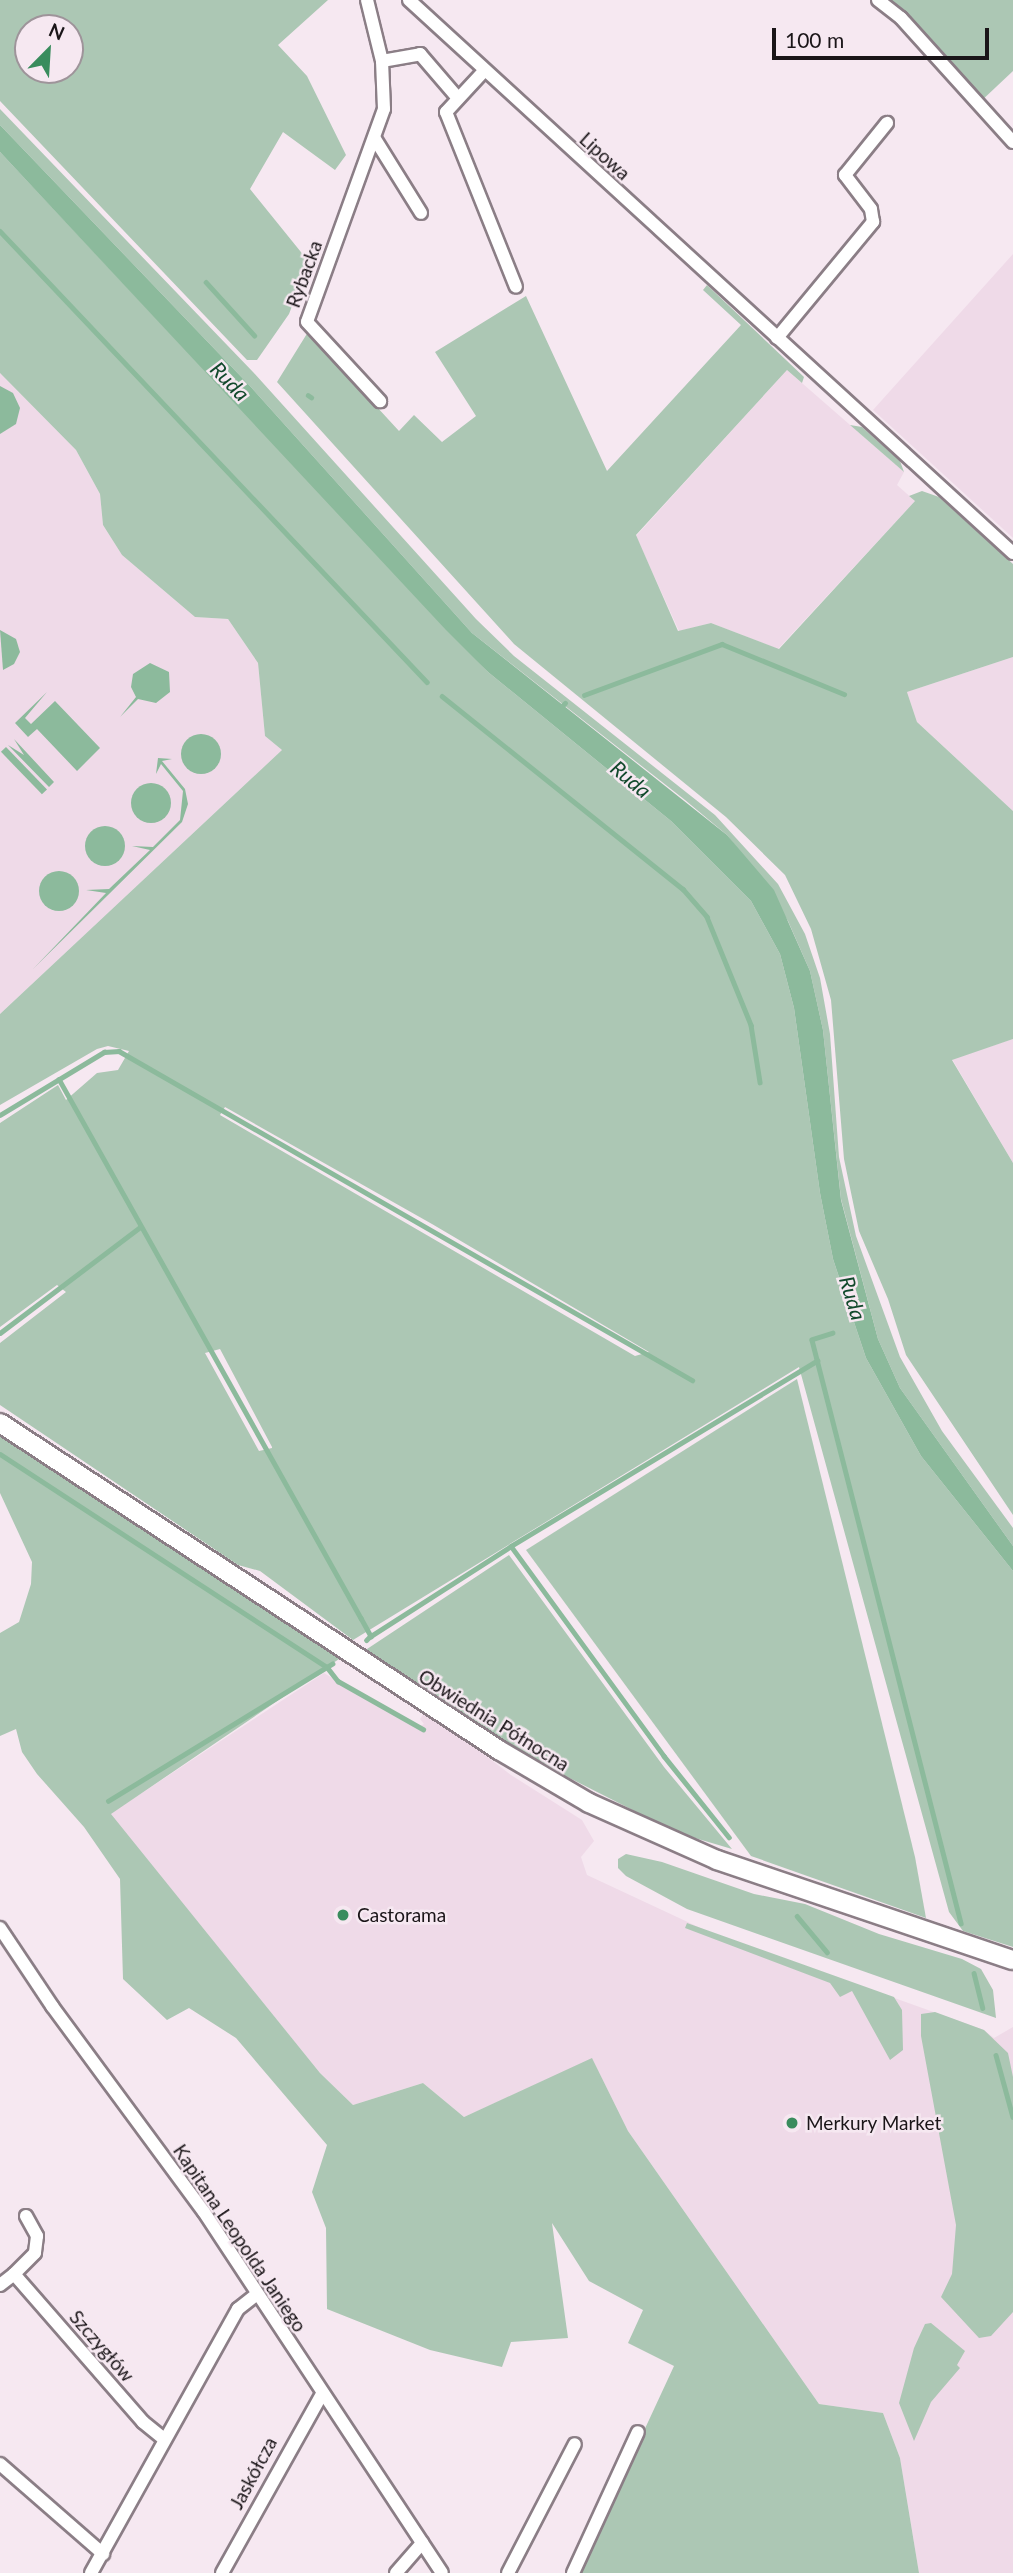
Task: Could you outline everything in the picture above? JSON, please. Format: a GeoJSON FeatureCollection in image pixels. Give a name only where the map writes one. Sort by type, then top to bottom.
{"type":"FeatureCollection","features":[{"type":"Feature","properties":{"kind":"main road","name":"Obwiednia Północna"},"geometry":{"type":"LineString","coordinates":[[0,1423],[499,1750],[589,1803],[717,1860],[1013,1960]]}},
{"type":"Feature","properties":{"kind":"street","name":"Rybacka"},"geometry":{"type":"LineString","coordinates":[[367,0],[382,61],[385,99],[375,139],[307,322],[380,401]]}},
{"type":"Feature","properties":{"kind":"street","name":"Lipowa"},"geometry":{"type":"LineString","coordinates":[[409,0],[1013,553]]}},
{"type":"Feature","properties":{"kind":"street"},"geometry":{"type":"LineString","coordinates":[[878,0],[901,18],[1013,142]]}},
{"type":"Feature","properties":{"kind":"street"},"geometry":{"type":"LineString","coordinates":[[382,61],[420,54],[457,97]]}},
{"type":"Feature","properties":{"kind":"street"},"geometry":{"type":"LineString","coordinates":[[484,71],[457,97],[446,112],[516,287]]}},
{"type":"Feature","properties":{"kind":"street"},"geometry":{"type":"LineString","coordinates":[[777,338],[873,222],[871,209],[845,175],[887,123]]}},
{"type":"Feature","properties":{"kind":"street"},"geometry":{"type":"LineString","coordinates":[[375,139],[421,213]]}},
{"type":"Feature","properties":{"kind":"street","name":"Kapitana Leopolda Janiego"},"geometry":{"type":"LineString","coordinates":[[0,1928],[197,2202],[442,2573]]}},
{"type":"Feature","properties":{"kind":"street"},"geometry":{"type":"LineString","coordinates":[[0,1956],[13,1948]]}},
{"type":"Feature","properties":{"kind":"street"},"geometry":{"type":"LineString","coordinates":[[0,2285],[35,2253],[37,2236],[26,2216]]}},
{"type":"Feature","properties":{"kind":"street","name":"Szczygłów"},"geometry":{"type":"LineString","coordinates":[[14,2274],[143,2422],[164,2440]]}},
{"type":"Feature","properties":{"kind":"street"},"geometry":{"type":"LineString","coordinates":[[92,2573],[238,2309],[256,2295]]}},
{"type":"Feature","properties":{"kind":"street","name":"Jaskółcza"},"geometry":{"type":"LineString","coordinates":[[222,2573],[322,2394]]}},
{"type":"Feature","properties":{"kind":"street"},"geometry":{"type":"LineString","coordinates":[[573,2573],[638,2432]]}},
{"type":"Feature","properties":{"kind":"street"},"geometry":{"type":"LineString","coordinates":[[509,2573],[575,2445]]}},
{"type":"Feature","properties":{"kind":"street"},"geometry":{"type":"LineString","coordinates":[[0,2464],[103,2554]]}},
{"type":"Feature","properties":{"kind":"street"},"geometry":{"type":"LineString","coordinates":[[396,2573],[422,2543]]}},
{"type":"Feature","properties":{"kind":"shaded area"},"geometry":{"type":"Polygon","coordinates":[[[0,0],[328,0],[278,45],[307,76],[346,155],[335,170],[283,132],[250,189],[309,262],[289,314],[257,360],[247,360],[0,101],[0,0]]]}},
{"type":"Feature","properties":{"kind":"shaded area"},"geometry":{"type":"Polygon","coordinates":[[[884,0],[1013,0],[1013,71],[979,103],[884,0]]]}},
{"type":"Feature","properties":{"kind":"shaded area"},"geometry":{"type":"Polygon","coordinates":[[[0,109],[253,372],[476,619],[514,656],[715,815],[778,884],[805,934],[820,978],[830,1034],[839,1157],[856,1236],[900,1357],[942,1431],[1013,1528],[1013,1546],[900,1388],[878,1339],[841,1199],[823,1030],[810,971],[788,921],[749,863],[727,835],[685,800],[472,633],[250,386],[0,125],[0,109]]]}},
{"type":"Feature","properties":{"kind":"shaded area"},"geometry":{"type":"Polygon","coordinates":[[[0,152],[488,672],[671,821],[751,901],[780,954],[794,1008],[820,1193],[833,1259],[866,1358],[921,1456],[1013,1571],[1013,1947],[963,1931],[949,1912],[799,1367],[353,1640],[260,1571],[238,1565],[0,1405],[0,1343],[66,1292],[57,1285],[0,1327],[0,1123],[58,1085],[66,1100],[97,1073],[118,1070],[129,1051],[108,1046],[97,1049],[0,1105],[0,1014],[282,750],[265,736],[258,663],[228,619],[195,617],[122,555],[103,525],[100,494],[76,450],[0,373],[0,152]],[[225,1107],[220,1115],[635,1356],[649,1352],[432,1224],[225,1107]],[[220,1349],[205,1353],[259,1451],[272,1448],[272,1447],[220,1349]]]}},
{"type":"Feature","properties":{"kind":"shaded area"},"geometry":{"type":"Polygon","coordinates":[[[1013,254],[1013,538],[873,410],[1013,254]]]}},
{"type":"Feature","properties":{"kind":"shaded area"},"geometry":{"type":"Polygon","coordinates":[[[707,285],[804,377],[802,383],[787,370],[636,535],[678,631],[711,623],[779,649],[915,501],[909,496],[922,491],[939,497],[1013,564],[1013,657],[907,692],[917,722],[1013,811],[1013,1039],[952,1060],[1013,1163],[1013,1515],[906,1355],[888,1299],[859,1231],[844,1159],[831,1000],[811,929],[785,875],[726,817],[514,644],[277,382],[308,332],[399,431],[414,415],[442,442],[476,416],[435,352],[526,296],[607,471],[741,325],[703,290],[707,285]]]}},
{"type":"Feature","properties":{"kind":"shaded area"},"geometry":{"type":"Polygon","coordinates":[[[787,370],[904,472],[897,485],[915,501],[778,649],[711,623],[679,631],[636,536],[787,370]]]}},
{"type":"Feature","properties":{"kind":"shaded area"},"geometry":{"type":"Polygon","coordinates":[[[0,373],[76,450],[100,494],[103,525],[122,555],[195,617],[228,619],[258,663],[265,736],[282,750],[0,1014],[0,373]]]}},
{"type":"Feature","properties":{"kind":"shaded area"},"geometry":{"type":"Polygon","coordinates":[[[850,425],[862,427],[900,461],[904,472],[850,425]]]}},
{"type":"Feature","properties":{"kind":"shaded area"},"geometry":{"type":"Polygon","coordinates":[[[1013,657],[1013,811],[917,722],[907,692],[1013,657]]]}},
{"type":"Feature","properties":{"kind":"shaded area"},"geometry":{"type":"Polygon","coordinates":[[[1013,1039],[1013,1163],[952,1059],[1013,1039]]]}},
{"type":"Feature","properties":{"kind":"shaded area"},"geometry":{"type":"Polygon","coordinates":[[[797,1379],[915,1857],[926,1918],[751,1856],[526,1550],[797,1379]]]}},
{"type":"Feature","properties":{"kind":"shaded area"},"geometry":{"type":"Polygon","coordinates":[[[0,1435],[342,1657],[111,1814],[320,2073],[353,2105],[423,2083],[464,2117],[592,2058],[628,2131],[819,2404],[883,2413],[900,2458],[919,2573],[578,2573],[674,2366],[628,2343],[643,2310],[589,2281],[552,2223],[568,2338],[511,2342],[502,2367],[430,2350],[327,2309],[326,2228],[312,2192],[327,2145],[236,2038],[189,2008],[167,2020],[123,1979],[120,1879],[84,1827],[37,1774],[22,1752],[16,1729],[0,1736],[0,1633],[19,1622],[31,1584],[32,1562],[0,1493],[0,1435]]]}},
{"type":"Feature","properties":{"kind":"shaded area"},"geometry":{"type":"Polygon","coordinates":[[[509,1555],[664,1767],[732,1849],[678,1833],[532,1759],[364,1651],[509,1555]]]}},
{"type":"Feature","properties":{"kind":"shaded area"},"geometry":{"type":"Polygon","coordinates":[[[324,1673],[416,1728],[424,1724],[420,1719],[426,1710],[511,1775],[582,1820],[594,1841],[581,1857],[587,1875],[707,1931],[984,2030],[994,2038],[1013,2027],[1013,2573],[919,2573],[900,2458],[883,2413],[819,2404],[628,2131],[592,2059],[464,2117],[423,2083],[353,2105],[320,2073],[110,1814],[324,1673]]]}},
{"type":"Feature","properties":{"kind":"shaded area"},"geometry":{"type":"Polygon","coordinates":[[[626,1854],[662,1862],[754,1894],[805,1904],[879,1934],[962,1959],[981,1969],[993,1990],[996,2018],[687,1909],[626,1876],[618,1868],[618,1859],[626,1854]]]}},
{"type":"Feature","properties":{"kind":"shaded area"},"geometry":{"type":"Polygon","coordinates":[[[687,1923],[894,1997],[902,2010],[903,2050],[890,2060],[852,1991],[840,1997],[830,1983],[685,1928],[687,1923]]]}},
{"type":"Feature","properties":{"kind":"shaded area"},"geometry":{"type":"Polygon","coordinates":[[[935,2012],[984,2030],[1008,2053],[1013,2077],[1013,2312],[991,2336],[979,2338],[941,2297],[952,2274],[956,2225],[921,2036],[921,2014],[935,2012]]]}},
{"type":"Feature","properties":{"kind":"shaded area"},"geometry":{"type":"Polygon","coordinates":[[[931,2323],[965,2351],[957,2365],[960,2368],[931,2402],[914,2441],[899,2403],[914,2348],[925,2324],[931,2323]]]}},
{"type":"Feature","properties":{"kind":"water","name":"Ruda"},"geometry":{"type":"Polygon","coordinates":[[[0,125],[250,386],[472,633],[727,835],[774,890],[810,971],[823,1030],[841,1200],[878,1339],[900,1388],[1013,1546],[1013,1571],[921,1456],[866,1358],[833,1259],[820,1193],[794,1008],[780,954],[751,901],[671,821],[488,672],[446,630],[0,152],[0,125]]]}},
{"type":"Feature","properties":{"kind":"water"},"geometry":{"type":"Polygon","coordinates":[[[0,386],[13,393],[20,408],[16,424],[0,434],[0,386]]]}},
{"type":"Feature","properties":{"kind":"water"},"geometry":{"type":"Polygon","coordinates":[[[0,630],[16,639],[20,652],[14,664],[3,670],[0,630]]]}},
{"type":"Feature","properties":{"kind":"water"},"geometry":{"type":"Polygon","coordinates":[[[150,663],[169,672],[170,692],[156,703],[138,699],[120,717],[136,697],[131,687],[133,674],[150,663]]]}},
{"type":"Feature","properties":{"kind":"water"},"geometry":{"type":"Polygon","coordinates":[[[47,692],[25,718],[31,724],[55,701],[100,748],[77,771],[37,729],[28,737],[15,723],[47,692]]]}},
{"type":"Feature","properties":{"kind":"water"},"geometry":{"type":"Polygon","coordinates":[[[201,734],[209,735],[215,740],[220,746],[220,762],[215,768],[209,773],[201,774],[193,773],[187,768],[182,762],[181,754],[182,746],[187,740],[193,735],[201,734]]]}},
{"type":"Feature","properties":{"kind":"water"},"geometry":{"type":"Polygon","coordinates":[[[14,739],[54,782],[49,787],[8,745],[24,755],[14,739]]]}},
{"type":"Feature","properties":{"kind":"water"},"geometry":{"type":"Polygon","coordinates":[[[6,747],[47,789],[42,794],[1,752],[6,747]]]}},
{"type":"Feature","properties":{"kind":"water"},"geometry":{"type":"Polygon","coordinates":[[[158,758],[172,759],[162,761],[185,789],[188,804],[182,822],[33,969],[106,893],[86,890],[109,889],[150,850],[132,846],[153,847],[180,820],[183,791],[161,764],[156,774],[158,758]]]}},
{"type":"Feature","properties":{"kind":"water"},"geometry":{"type":"Polygon","coordinates":[[[151,783],[159,784],[165,789],[170,795],[170,811],[165,817],[159,822],[151,823],[143,822],[137,817],[132,811],[131,803],[132,795],[137,789],[143,784],[151,783]]]}},
{"type":"Feature","properties":{"kind":"water"},"geometry":{"type":"Polygon","coordinates":[[[105,826],[113,827],[119,832],[124,838],[124,854],[119,860],[113,865],[105,866],[97,865],[91,860],[86,854],[85,846],[86,838],[91,832],[97,827],[105,826]]]}},
{"type":"Feature","properties":{"kind":"water"},"geometry":{"type":"Polygon","coordinates":[[[59,871],[67,872],[73,877],[78,883],[78,899],[73,905],[67,910],[59,911],[51,910],[45,905],[40,899],[39,891],[40,883],[45,877],[51,872],[59,871]]]}},
{"type":"Feature","properties":{"kind":"waterway"},"geometry":{"type":"LineString","coordinates":[[0,231],[427,682]]}},
{"type":"Feature","properties":{"kind":"waterway"},"geometry":{"type":"LineString","coordinates":[[206,282],[254,335]]}},
{"type":"Feature","properties":{"kind":"waterway"},"geometry":{"type":"LineString","coordinates":[[584,695],[722,644],[844,694]]}},
{"type":"Feature","properties":{"kind":"waterway"},"geometry":{"type":"LineString","coordinates":[[442,696],[683,889],[707,917],[751,1025],[760,1082]]}},
{"type":"Feature","properties":{"kind":"waterway"},"geometry":{"type":"LineString","coordinates":[[562,706],[565,703]]}},
{"type":"Feature","properties":{"kind":"waterway"},"geometry":{"type":"LineString","coordinates":[[0,1115],[104,1052],[119,1051],[692,1380]]}},
{"type":"Feature","properties":{"kind":"waterway"},"geometry":{"type":"LineString","coordinates":[[59,1079],[371,1636],[367,1640]]}},
{"type":"Feature","properties":{"kind":"waterway"},"geometry":{"type":"LineString","coordinates":[[0,1333],[140,1227]]}},
{"type":"Feature","properties":{"kind":"waterway"},"geometry":{"type":"LineString","coordinates":[[833,1333],[812,1340],[961,1923]]}},
{"type":"Feature","properties":{"kind":"waterway"},"geometry":{"type":"LineString","coordinates":[[371,1636],[511,1546],[817,1361]]}},
{"type":"Feature","properties":{"kind":"waterway"},"geometry":{"type":"LineString","coordinates":[[0,1454],[327,1667],[338,1681],[423,1729]]}},
{"type":"Feature","properties":{"kind":"waterway"},"geometry":{"type":"LineString","coordinates":[[511,1546],[664,1756],[729,1837]]}},
{"type":"Feature","properties":{"kind":"waterway"},"geometry":{"type":"LineString","coordinates":[[108,1801],[332,1664]]}},
{"type":"Feature","properties":{"kind":"waterway"},"geometry":{"type":"LineString","coordinates":[[797,1916],[827,1952]]}},
{"type":"Feature","properties":{"kind":"waterway"},"geometry":{"type":"LineString","coordinates":[[974,1973],[983,2008]]}},
{"type":"Feature","properties":{"kind":"waterway"},"geometry":{"type":"LineString","coordinates":[[996,2055],[1013,2117]]}},
{"type":"Feature","properties":{"kind":"place","name":"Castorama"},"geometry":{"type":"Point","coordinates":[343,1915]}},
{"type":"Feature","properties":{"kind":"place","name":"Merkury Market"},"geometry":{"type":"Point","coordinates":[792,2123]}}]}
